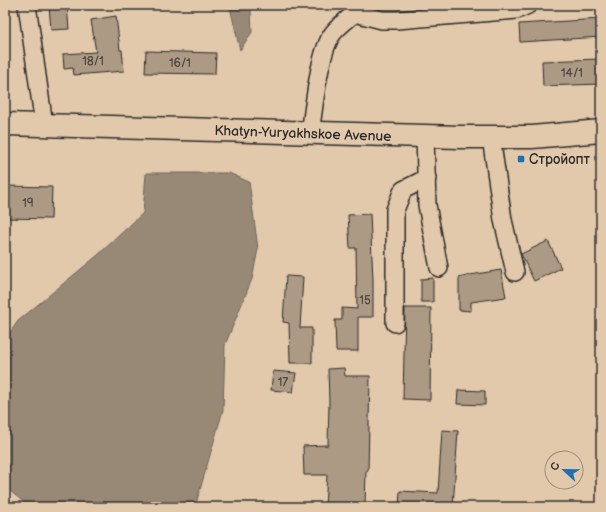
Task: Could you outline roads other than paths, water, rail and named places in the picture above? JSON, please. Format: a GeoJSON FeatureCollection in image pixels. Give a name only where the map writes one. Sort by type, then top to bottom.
{"type":"FeatureCollection","features":[{"type":"Feature","properties":{"kind":"main road","name":"Khatyn-Yuryakhskoe Avenue"},"geometry":{"type":"LineString","coordinates":[[5,124],[491,137],[532,137],[601,131]]}},
{"type":"Feature","properties":{"kind":"street"},"geometry":{"type":"LineString","coordinates":[[26,5],[44,125]]}},
{"type":"Feature","properties":{"kind":"street"},"geometry":{"type":"LineString","coordinates":[[310,133],[320,71],[326,45],[334,32],[355,9],[382,20],[398,20],[517,10],[528,5]]}},
{"type":"Feature","properties":{"kind":"street"},"geometry":{"type":"LineString","coordinates":[[425,136],[427,205],[439,268]]}},
{"type":"Feature","properties":{"kind":"street"},"geometry":{"type":"LineString","coordinates":[[491,137],[503,220],[515,272]]}},
{"type":"Feature","properties":{"kind":"street"},"geometry":{"type":"LineString","coordinates":[[395,323],[395,210],[403,190],[427,178]]}},
{"type":"Feature","properties":{"kind":"place","name":"Стройопт"},"geometry":{"type":"Point","coordinates":[521,159]}}]}
